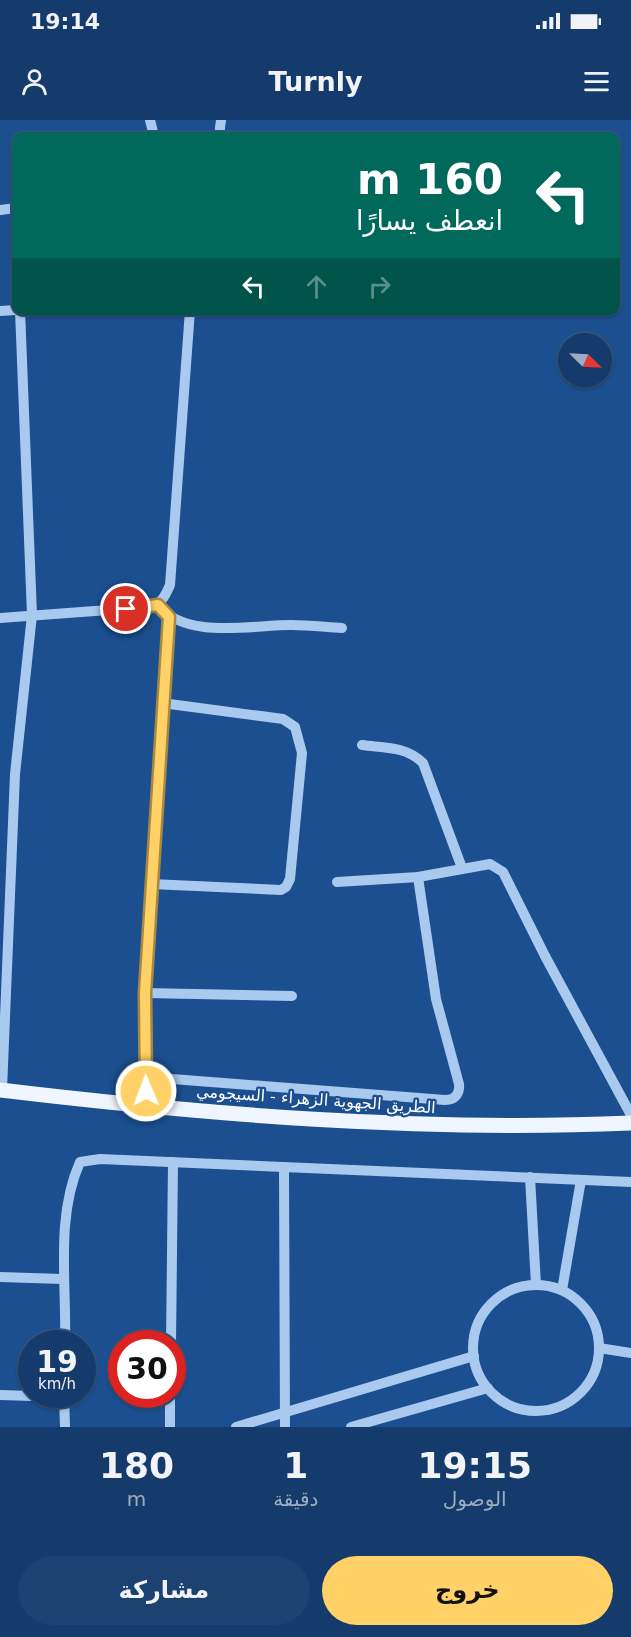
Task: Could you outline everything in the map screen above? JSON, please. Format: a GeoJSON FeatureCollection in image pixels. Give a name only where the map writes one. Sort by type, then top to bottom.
{"type":"FeatureCollection","features":[{"type":"Feature","properties":{"kind":"main road","name":"الطريق الجهوية الزهراء - السيجومي"},"geometry":{"type":"LineString","coordinates":[[1,1090],[146,1105],[418,1126],[631,1123]]}},
{"type":"Feature","properties":{"kind":"street"},"geometry":{"type":"LineString","coordinates":[[1,1090],[15,774],[32,615],[18,315]]}},
{"type":"Feature","properties":{"kind":"street"},"geometry":{"type":"LineString","coordinates":[[158,605],[170,585],[190,315]]}},
{"type":"Feature","properties":{"kind":"street"},"geometry":{"type":"LineString","coordinates":[[0,618],[158,605]]}},
{"type":"Feature","properties":{"kind":"street"},"geometry":{"type":"LineString","coordinates":[[158,605],[169,617],[211,627],[292,625],[342,628]]}},
{"type":"Feature","properties":{"kind":"street"},"geometry":{"type":"LineString","coordinates":[[146,1105],[145,993],[169,617]]}},
{"type":"Feature","properties":{"kind":"street"},"geometry":{"type":"LineString","coordinates":[[151,884],[280,890],[286,887],[290,879],[302,753],[296,727],[283,719],[162,703]]}},
{"type":"Feature","properties":{"kind":"street"},"geometry":{"type":"LineString","coordinates":[[362,745],[400,749],[414,754],[423,763],[462,868]]}},
{"type":"Feature","properties":{"kind":"street"},"geometry":{"type":"LineString","coordinates":[[337,882],[418,877],[490,864],[503,872],[544,956],[631,1115]]}},
{"type":"Feature","properties":{"kind":"street"},"geometry":{"type":"LineString","coordinates":[[146,1077],[445,1100],[455,1098],[459,1084],[436,999],[418,877]]}},
{"type":"Feature","properties":{"kind":"street"},"geometry":{"type":"LineString","coordinates":[[145,993],[292,996]]}},
{"type":"Feature","properties":{"kind":"street"},"geometry":{"type":"LineString","coordinates":[[64,1330],[62,1279],[74,1176],[80,1162],[100,1159],[631,1182]]}},
{"type":"Feature","properties":{"kind":"street"},"geometry":{"type":"LineString","coordinates":[[171,1330],[173,1162]]}},
{"type":"Feature","properties":{"kind":"street"},"geometry":{"type":"LineString","coordinates":[[284,1167],[283,1413],[285,1427]]}},
{"type":"Feature","properties":{"kind":"street"},"geometry":{"type":"LineString","coordinates":[[530,1178],[536,1285]]}},
{"type":"Feature","properties":{"kind":"street"},"geometry":{"type":"LineString","coordinates":[[562,1290],[581,1180]]}},
{"type":"Feature","properties":{"kind":"street"},"geometry":{"type":"LineString","coordinates":[[0,1277],[62,1279]]}},
{"type":"Feature","properties":{"kind":"street"},"geometry":{"type":"LineString","coordinates":[[536,1285],[562,1290],[582,1304],[595,1324],[600,1348],[594,1373],[580,1394],[558,1407],[533,1411],[508,1405],[488,1388],[481,1378],[474,1356],[473,1342],[480,1320],[494,1301],[513,1289],[536,1285]]}},
{"type":"Feature","properties":{"kind":"street"},"geometry":{"type":"LineString","coordinates":[[600,1348],[631,1353]]}},
{"type":"Feature","properties":{"kind":"street"},"geometry":{"type":"LineString","coordinates":[[236,1427],[474,1356]]}},
{"type":"Feature","properties":{"kind":"street"},"geometry":{"type":"LineString","coordinates":[[351,1427],[488,1388]]}},
{"type":"Feature","properties":{"kind":"street"},"geometry":{"type":"LineString","coordinates":[[0,1395],[18,1395]]}},
{"type":"Feature","properties":{"kind":"street"},"geometry":{"type":"LineString","coordinates":[[65,1408],[66,1427]]}},
{"type":"Feature","properties":{"kind":"street"},"geometry":{"type":"LineString","coordinates":[[170,1408],[170,1427]]}},
{"type":"Feature","properties":{"kind":"route"},"geometry":{"type":"LineString","coordinates":[[126,609],[158,605],[169,617],[164,663],[145,993],[146,1091]]}}]}
